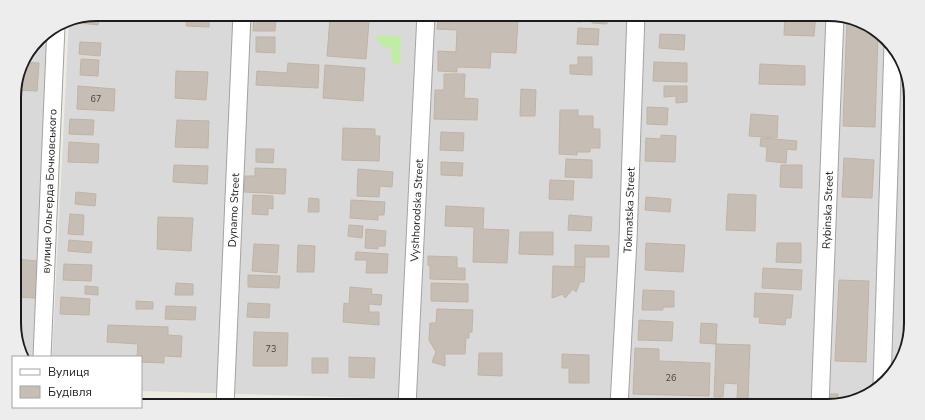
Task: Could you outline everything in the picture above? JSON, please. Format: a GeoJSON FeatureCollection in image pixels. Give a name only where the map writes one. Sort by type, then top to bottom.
{"type":"FeatureCollection","features":[{"type":"Feature","properties":{"kind":"street","name":"Dynamo Street"},"geometry":{"type":"LineString","coordinates":[[225,399],[242,21]]}},
{"type":"Feature","properties":{"kind":"street","name":"Vyshhorodska Street"},"geometry":{"type":"LineString","coordinates":[[407,399],[426,21]]}},
{"type":"Feature","properties":{"kind":"street","name":"Tokmatska Street"},"geometry":{"type":"LineString","coordinates":[[619,399],[628,240],[636,21]]}},
{"type":"Feature","properties":{"kind":"street","name":"Rybinska Street"},"geometry":{"type":"LineString","coordinates":[[820,399],[835,21]]}},
{"type":"Feature","properties":{"kind":"street","name":"вулиця Ольгерда Бочковського"},"geometry":{"type":"LineString","coordinates":[[42,356],[56,34]]}},
{"type":"Feature","properties":{"kind":"street"},"geometry":{"type":"LineString","coordinates":[[882,376],[892,56]]}},
{"type":"Feature","properties":{"kind":"shaded area"},"geometry":{"type":"Polygon","coordinates":[[[92,21],[833,21],[843,22],[866,31],[882,43],[894,59],[898,68],[904,97],[903,338],[896,357],[885,373],[870,386],[853,395],[833,399],[402,399],[142,391],[142,356],[52,356],[69,27],[72,25],[92,21]]]}},
{"type":"Feature","properties":{"kind":"shaded area"},"geometry":{"type":"Polygon","coordinates":[[[53,36],[39,356],[29,356],[24,343],[21,323],[21,92],[25,72],[31,59],[43,43],[53,36]]]}},
{"type":"Feature","properties":{"kind":"green space"},"geometry":{"type":"Polygon","coordinates":[[[375,35],[401,36],[400,64],[394,63],[390,58],[392,52],[391,48],[382,46],[375,35]]]}},
{"type":"Feature","properties":{"kind":"building"},"geometry":{"type":"Polygon","coordinates":[[[99,21],[98,25],[80,23],[82,22],[99,21]]]}},
{"type":"Feature","properties":{"kind":"building"},"geometry":{"type":"Polygon","coordinates":[[[186,21],[209,21],[209,27],[186,26],[186,21]]]}},
{"type":"Feature","properties":{"kind":"building"},"geometry":{"type":"Polygon","coordinates":[[[254,21],[276,21],[275,31],[253,31],[254,21]]]}},
{"type":"Feature","properties":{"kind":"building"},"geometry":{"type":"Polygon","coordinates":[[[330,21],[369,21],[366,59],[327,56],[330,21]]]}},
{"type":"Feature","properties":{"kind":"building"},"geometry":{"type":"Polygon","coordinates":[[[438,21],[518,21],[516,53],[491,52],[490,68],[457,67],[457,72],[438,71],[438,51],[456,52],[457,30],[437,29],[438,21]]]}},
{"type":"Feature","properties":{"kind":"building"},"geometry":{"type":"Polygon","coordinates":[[[592,21],[607,21],[607,24],[592,23],[592,21]]]}},
{"type":"Feature","properties":{"kind":"building"},"geometry":{"type":"Polygon","coordinates":[[[785,21],[815,21],[814,36],[784,35],[785,21]]]}},
{"type":"Feature","properties":{"kind":"building"},"geometry":{"type":"Polygon","coordinates":[[[847,24],[866,31],[878,40],[875,127],[843,126],[847,24]]]}},
{"type":"Feature","properties":{"kind":"building"},"geometry":{"type":"Polygon","coordinates":[[[578,28],[599,29],[598,45],[577,44],[578,28]]]}},
{"type":"Feature","properties":{"kind":"building"},"geometry":{"type":"Polygon","coordinates":[[[660,34],[685,35],[684,50],[659,48],[660,34]]]}},
{"type":"Feature","properties":{"kind":"building"},"geometry":{"type":"Polygon","coordinates":[[[256,37],[275,37],[275,53],[256,52],[256,37]]]}},
{"type":"Feature","properties":{"kind":"building"},"geometry":{"type":"Polygon","coordinates":[[[80,42],[101,43],[100,56],[79,54],[80,42]]]}},
{"type":"Feature","properties":{"kind":"building"},"geometry":{"type":"Polygon","coordinates":[[[578,57],[592,57],[592,75],[570,74],[570,65],[578,65],[578,57]]]}},
{"type":"Feature","properties":{"kind":"building"},"geometry":{"type":"Polygon","coordinates":[[[81,59],[99,60],[98,76],[80,75],[81,59]]]}},
{"type":"Feature","properties":{"kind":"building"},"geometry":{"type":"Polygon","coordinates":[[[29,62],[39,63],[37,91],[21,90],[22,82],[29,62]]]}},
{"type":"Feature","properties":{"kind":"building"},"geometry":{"type":"Polygon","coordinates":[[[654,62],[687,63],[687,82],[653,81],[654,62]]]}},
{"type":"Feature","properties":{"kind":"building"},"geometry":{"type":"Polygon","coordinates":[[[288,63],[319,65],[318,88],[256,85],[257,71],[287,73],[288,63]]]}},
{"type":"Feature","properties":{"kind":"building"},"geometry":{"type":"Polygon","coordinates":[[[760,64],[805,66],[805,85],[759,84],[760,64]]]}},
{"type":"Feature","properties":{"kind":"building"},"geometry":{"type":"Polygon","coordinates":[[[325,65],[365,68],[363,101],[323,98],[325,65]]]}},
{"type":"Feature","properties":{"kind":"building"},"geometry":{"type":"Polygon","coordinates":[[[176,71],[208,72],[206,100],[175,98],[176,71]]]}},
{"type":"Feature","properties":{"kind":"building"},"geometry":{"type":"Polygon","coordinates":[[[444,74],[465,74],[464,98],[478,99],[477,120],[434,119],[435,90],[444,90],[444,74]]]}},
{"type":"Feature","properties":{"kind":"building"},"geometry":{"type":"Polygon","coordinates":[[[78,86],[115,89],[114,111],[77,109],[78,86]]]}},
{"type":"Feature","properties":{"kind":"building"},"geometry":{"type":"Polygon","coordinates":[[[664,86],[687,86],[687,102],[676,103],[676,96],[664,97],[664,86]]]}},
{"type":"Feature","properties":{"kind":"building"},"geometry":{"type":"Polygon","coordinates":[[[521,89],[536,90],[535,116],[520,116],[521,89]]]}},
{"type":"Feature","properties":{"kind":"building"},"geometry":{"type":"Polygon","coordinates":[[[647,107],[668,108],[667,125],[647,124],[647,107]]]}},
{"type":"Feature","properties":{"kind":"building"},"geometry":{"type":"Polygon","coordinates":[[[560,110],[578,110],[578,116],[593,116],[593,129],[600,129],[600,148],[590,148],[590,152],[577,152],[577,155],[559,154],[560,110]]]}},
{"type":"Feature","properties":{"kind":"building"},"geometry":{"type":"Polygon","coordinates":[[[751,114],[778,116],[777,138],[749,136],[751,114]]]}},
{"type":"Feature","properties":{"kind":"building"},"geometry":{"type":"Polygon","coordinates":[[[70,119],[94,120],[93,135],[69,134],[70,119]]]}},
{"type":"Feature","properties":{"kind":"building"},"geometry":{"type":"Polygon","coordinates":[[[177,120],[209,121],[208,148],[175,147],[177,120]]]}},
{"type":"Feature","properties":{"kind":"building"},"geometry":{"type":"Polygon","coordinates":[[[343,128],[375,129],[375,136],[380,136],[379,161],[342,160],[343,128]]]}},
{"type":"Feature","properties":{"kind":"building"},"geometry":{"type":"Polygon","coordinates":[[[441,132],[464,133],[463,151],[440,150],[441,132]]]}},
{"type":"Feature","properties":{"kind":"building"},"geometry":{"type":"Polygon","coordinates":[[[661,135],[676,136],[675,162],[645,161],[646,138],[661,139],[661,135]]]}},
{"type":"Feature","properties":{"kind":"building"},"geometry":{"type":"Polygon","coordinates":[[[761,138],[797,141],[796,150],[787,149],[786,163],[766,161],[767,147],[760,146],[761,138]]]}},
{"type":"Feature","properties":{"kind":"building"},"geometry":{"type":"Polygon","coordinates":[[[69,142],[99,144],[98,163],[68,162],[69,142]]]}},
{"type":"Feature","properties":{"kind":"building"},"geometry":{"type":"Polygon","coordinates":[[[256,149],[274,149],[273,163],[256,162],[256,149]]]}},
{"type":"Feature","properties":{"kind":"building"},"geometry":{"type":"Polygon","coordinates":[[[844,158],[874,160],[872,198],[842,197],[844,158]]]}},
{"type":"Feature","properties":{"kind":"building"},"geometry":{"type":"Polygon","coordinates":[[[566,159],[592,160],[592,178],[565,177],[566,159]]]}},
{"type":"Feature","properties":{"kind":"building"},"geometry":{"type":"Polygon","coordinates":[[[441,162],[463,163],[462,176],[441,175],[441,162]]]}},
{"type":"Feature","properties":{"kind":"building"},"geometry":{"type":"Polygon","coordinates":[[[174,165],[208,166],[207,184],[173,182],[174,165]]]}},
{"type":"Feature","properties":{"kind":"building"},"geometry":{"type":"Polygon","coordinates":[[[781,165],[802,165],[802,188],[780,187],[781,165]]]}},
{"type":"Feature","properties":{"kind":"building"},"geometry":{"type":"Polygon","coordinates":[[[255,168],[286,169],[285,194],[244,192],[245,176],[255,176],[255,168]]]}},
{"type":"Feature","properties":{"kind":"building"},"geometry":{"type":"Polygon","coordinates":[[[358,169],[393,172],[392,187],[380,186],[379,197],[357,196],[358,169]]]}},
{"type":"Feature","properties":{"kind":"building"},"geometry":{"type":"Polygon","coordinates":[[[550,180],[574,181],[573,200],[549,199],[550,180]]]}},
{"type":"Feature","properties":{"kind":"building"},"geometry":{"type":"Polygon","coordinates":[[[76,192],[96,194],[95,206],[75,204],[76,192]]]}},
{"type":"Feature","properties":{"kind":"building"},"geometry":{"type":"Polygon","coordinates":[[[728,194],[756,195],[755,231],[726,230],[728,194]]]}},
{"type":"Feature","properties":{"kind":"building"},"geometry":{"type":"Polygon","coordinates":[[[253,195],[273,196],[273,209],[268,208],[268,215],[252,214],[253,195]]]}},
{"type":"Feature","properties":{"kind":"building"},"geometry":{"type":"Polygon","coordinates":[[[646,197],[671,199],[670,212],[645,210],[646,197]]]}},
{"type":"Feature","properties":{"kind":"building"},"geometry":{"type":"Polygon","coordinates":[[[309,198],[319,199],[319,212],[308,212],[309,198]]]}},
{"type":"Feature","properties":{"kind":"building"},"geometry":{"type":"Polygon","coordinates":[[[351,200],[385,202],[384,215],[378,215],[378,220],[350,218],[351,200]]]}},
{"type":"Feature","properties":{"kind":"building"},"geometry":{"type":"Polygon","coordinates":[[[446,206],[484,208],[483,229],[509,230],[507,263],[473,262],[474,227],[445,226],[446,206]]]}},
{"type":"Feature","properties":{"kind":"building"},"geometry":{"type":"Polygon","coordinates":[[[70,214],[84,215],[83,235],[68,234],[70,214]]]}},
{"type":"Feature","properties":{"kind":"building"},"geometry":{"type":"Polygon","coordinates":[[[569,215],[592,217],[591,231],[568,230],[569,215]]]}},
{"type":"Feature","properties":{"kind":"building"},"geometry":{"type":"Polygon","coordinates":[[[158,217],[193,218],[191,251],[157,249],[158,217]]]}},
{"type":"Feature","properties":{"kind":"building"},"geometry":{"type":"Polygon","coordinates":[[[349,225],[363,226],[362,238],[348,236],[349,225]]]}},
{"type":"Feature","properties":{"kind":"building"},"geometry":{"type":"Polygon","coordinates":[[[366,229],[386,231],[385,246],[378,246],[378,249],[365,248],[366,229]]]}},
{"type":"Feature","properties":{"kind":"building"},"geometry":{"type":"Polygon","coordinates":[[[520,232],[553,232],[553,255],[519,254],[520,232]]]}},
{"type":"Feature","properties":{"kind":"building"},"geometry":{"type":"Polygon","coordinates":[[[69,240],[92,242],[91,253],[68,251],[69,240]]]}},
{"type":"Feature","properties":{"kind":"building"},"geometry":{"type":"Polygon","coordinates":[[[646,243],[685,245],[683,272],[645,270],[646,243]]]}},
{"type":"Feature","properties":{"kind":"building"},"geometry":{"type":"Polygon","coordinates":[[[777,243],[801,243],[801,263],[776,262],[777,243]]]}},
{"type":"Feature","properties":{"kind":"building"},"geometry":{"type":"Polygon","coordinates":[[[254,244],[279,245],[277,273],[252,271],[254,244]]]}},
{"type":"Feature","properties":{"kind":"building"},"geometry":{"type":"Polygon","coordinates":[[[298,245],[315,246],[314,272],[297,272],[298,245]]]}},
{"type":"Feature","properties":{"kind":"building"},"geometry":{"type":"Polygon","coordinates":[[[575,245],[609,246],[609,257],[585,257],[585,267],[575,267],[575,245]]]}},
{"type":"Feature","properties":{"kind":"building"},"geometry":{"type":"Polygon","coordinates":[[[356,252],[388,254],[387,273],[366,273],[367,260],[355,260],[356,252]]]}},
{"type":"Feature","properties":{"kind":"building"},"geometry":{"type":"Polygon","coordinates":[[[428,256],[457,257],[457,268],[465,268],[465,280],[430,279],[428,256]]]}},
{"type":"Feature","properties":{"kind":"building"},"geometry":{"type":"Polygon","coordinates":[[[21,260],[38,261],[36,298],[21,297],[21,260]]]}},
{"type":"Feature","properties":{"kind":"building"},"geometry":{"type":"Polygon","coordinates":[[[64,264],[92,265],[91,281],[63,280],[64,264]]]}},
{"type":"Feature","properties":{"kind":"building"},"geometry":{"type":"Polygon","coordinates":[[[553,266],[585,267],[584,282],[580,282],[576,292],[573,289],[565,298],[563,294],[552,298],[553,266]]]}},
{"type":"Feature","properties":{"kind":"building"},"geometry":{"type":"Polygon","coordinates":[[[763,268],[802,270],[801,290],[762,288],[763,268]]]}},
{"type":"Feature","properties":{"kind":"building"},"geometry":{"type":"Polygon","coordinates":[[[248,275],[280,276],[279,288],[248,287],[248,275]]]}},
{"type":"Feature","properties":{"kind":"building"},"geometry":{"type":"Polygon","coordinates":[[[839,280],[869,281],[866,362],[835,361],[839,280]]]}},
{"type":"Feature","properties":{"kind":"building"},"geometry":{"type":"Polygon","coordinates":[[[176,283],[193,284],[193,295],[175,295],[176,283]]]}},
{"type":"Feature","properties":{"kind":"building"},"geometry":{"type":"Polygon","coordinates":[[[431,283],[468,284],[468,302],[431,301],[431,283]]]}},
{"type":"Feature","properties":{"kind":"building"},"geometry":{"type":"Polygon","coordinates":[[[85,286],[98,287],[98,295],[85,294],[85,286]]]}},
{"type":"Feature","properties":{"kind":"building"},"geometry":{"type":"Polygon","coordinates":[[[350,287],[372,289],[371,294],[382,295],[381,305],[369,304],[369,312],[379,312],[379,325],[343,322],[344,303],[349,304],[350,287]]]}},
{"type":"Feature","properties":{"kind":"building"},"geometry":{"type":"Polygon","coordinates":[[[643,290],[674,291],[674,307],[663,307],[663,310],[642,310],[643,290]]]}},
{"type":"Feature","properties":{"kind":"building"},"geometry":{"type":"Polygon","coordinates":[[[755,293],[793,295],[791,318],[786,318],[785,325],[759,323],[760,317],[754,317],[755,293]]]}},
{"type":"Feature","properties":{"kind":"building"},"geometry":{"type":"Polygon","coordinates":[[[61,297],[90,299],[89,315],[60,314],[61,297]]]}},
{"type":"Feature","properties":{"kind":"building"},"geometry":{"type":"Polygon","coordinates":[[[136,301],[153,302],[153,309],[136,309],[136,301]]]}},
{"type":"Feature","properties":{"kind":"building"},"geometry":{"type":"Polygon","coordinates":[[[248,303],[270,304],[269,318],[247,317],[248,303]]]}},
{"type":"Feature","properties":{"kind":"building"},"geometry":{"type":"Polygon","coordinates":[[[166,306],[196,307],[195,320],[165,319],[166,306]]]}},
{"type":"Feature","properties":{"kind":"building"},"geometry":{"type":"Polygon","coordinates":[[[437,309],[473,310],[472,332],[469,332],[469,338],[466,338],[465,354],[445,354],[445,366],[432,362],[436,352],[429,340],[430,323],[436,323],[437,309]]]}},
{"type":"Feature","properties":{"kind":"building"},"geometry":{"type":"Polygon","coordinates":[[[639,320],[673,322],[672,341],[638,340],[639,320]]]}},
{"type":"Feature","properties":{"kind":"building"},"geometry":{"type":"Polygon","coordinates":[[[701,323],[717,324],[716,344],[700,343],[701,323]]]}},
{"type":"Feature","properties":{"kind":"building"},"geometry":{"type":"Polygon","coordinates":[[[108,325],[168,327],[168,335],[182,336],[181,357],[164,356],[164,363],[142,362],[142,356],[137,356],[138,344],[107,342],[108,325]]]}},
{"type":"Feature","properties":{"kind":"building"},"geometry":{"type":"Polygon","coordinates":[[[254,332],[288,333],[287,366],[253,366],[254,332]]]}},
{"type":"Feature","properties":{"kind":"building"},"geometry":{"type":"Polygon","coordinates":[[[716,344],[750,345],[748,399],[737,398],[738,384],[724,383],[723,397],[714,397],[716,344]]]}},
{"type":"Feature","properties":{"kind":"building"},"geometry":{"type":"Polygon","coordinates":[[[635,348],[659,349],[659,361],[710,363],[709,396],[633,394],[635,348]]]}},
{"type":"Feature","properties":{"kind":"building"},"geometry":{"type":"Polygon","coordinates":[[[479,353],[502,353],[502,376],[478,375],[479,353]]]}},
{"type":"Feature","properties":{"kind":"building"},"geometry":{"type":"Polygon","coordinates":[[[562,354],[589,355],[589,383],[569,383],[569,368],[562,368],[562,354]]]}},
{"type":"Feature","properties":{"kind":"building"},"geometry":{"type":"Polygon","coordinates":[[[349,357],[375,358],[374,378],[349,377],[349,357]]]}},
{"type":"Feature","properties":{"kind":"building"},"geometry":{"type":"Polygon","coordinates":[[[312,358],[328,358],[328,373],[312,373],[312,358]]]}},
{"type":"Feature","properties":{"kind":"building"},"geometry":{"type":"Polygon","coordinates":[[[825,394],[838,394],[838,399],[825,399],[825,394]]]}}]}
